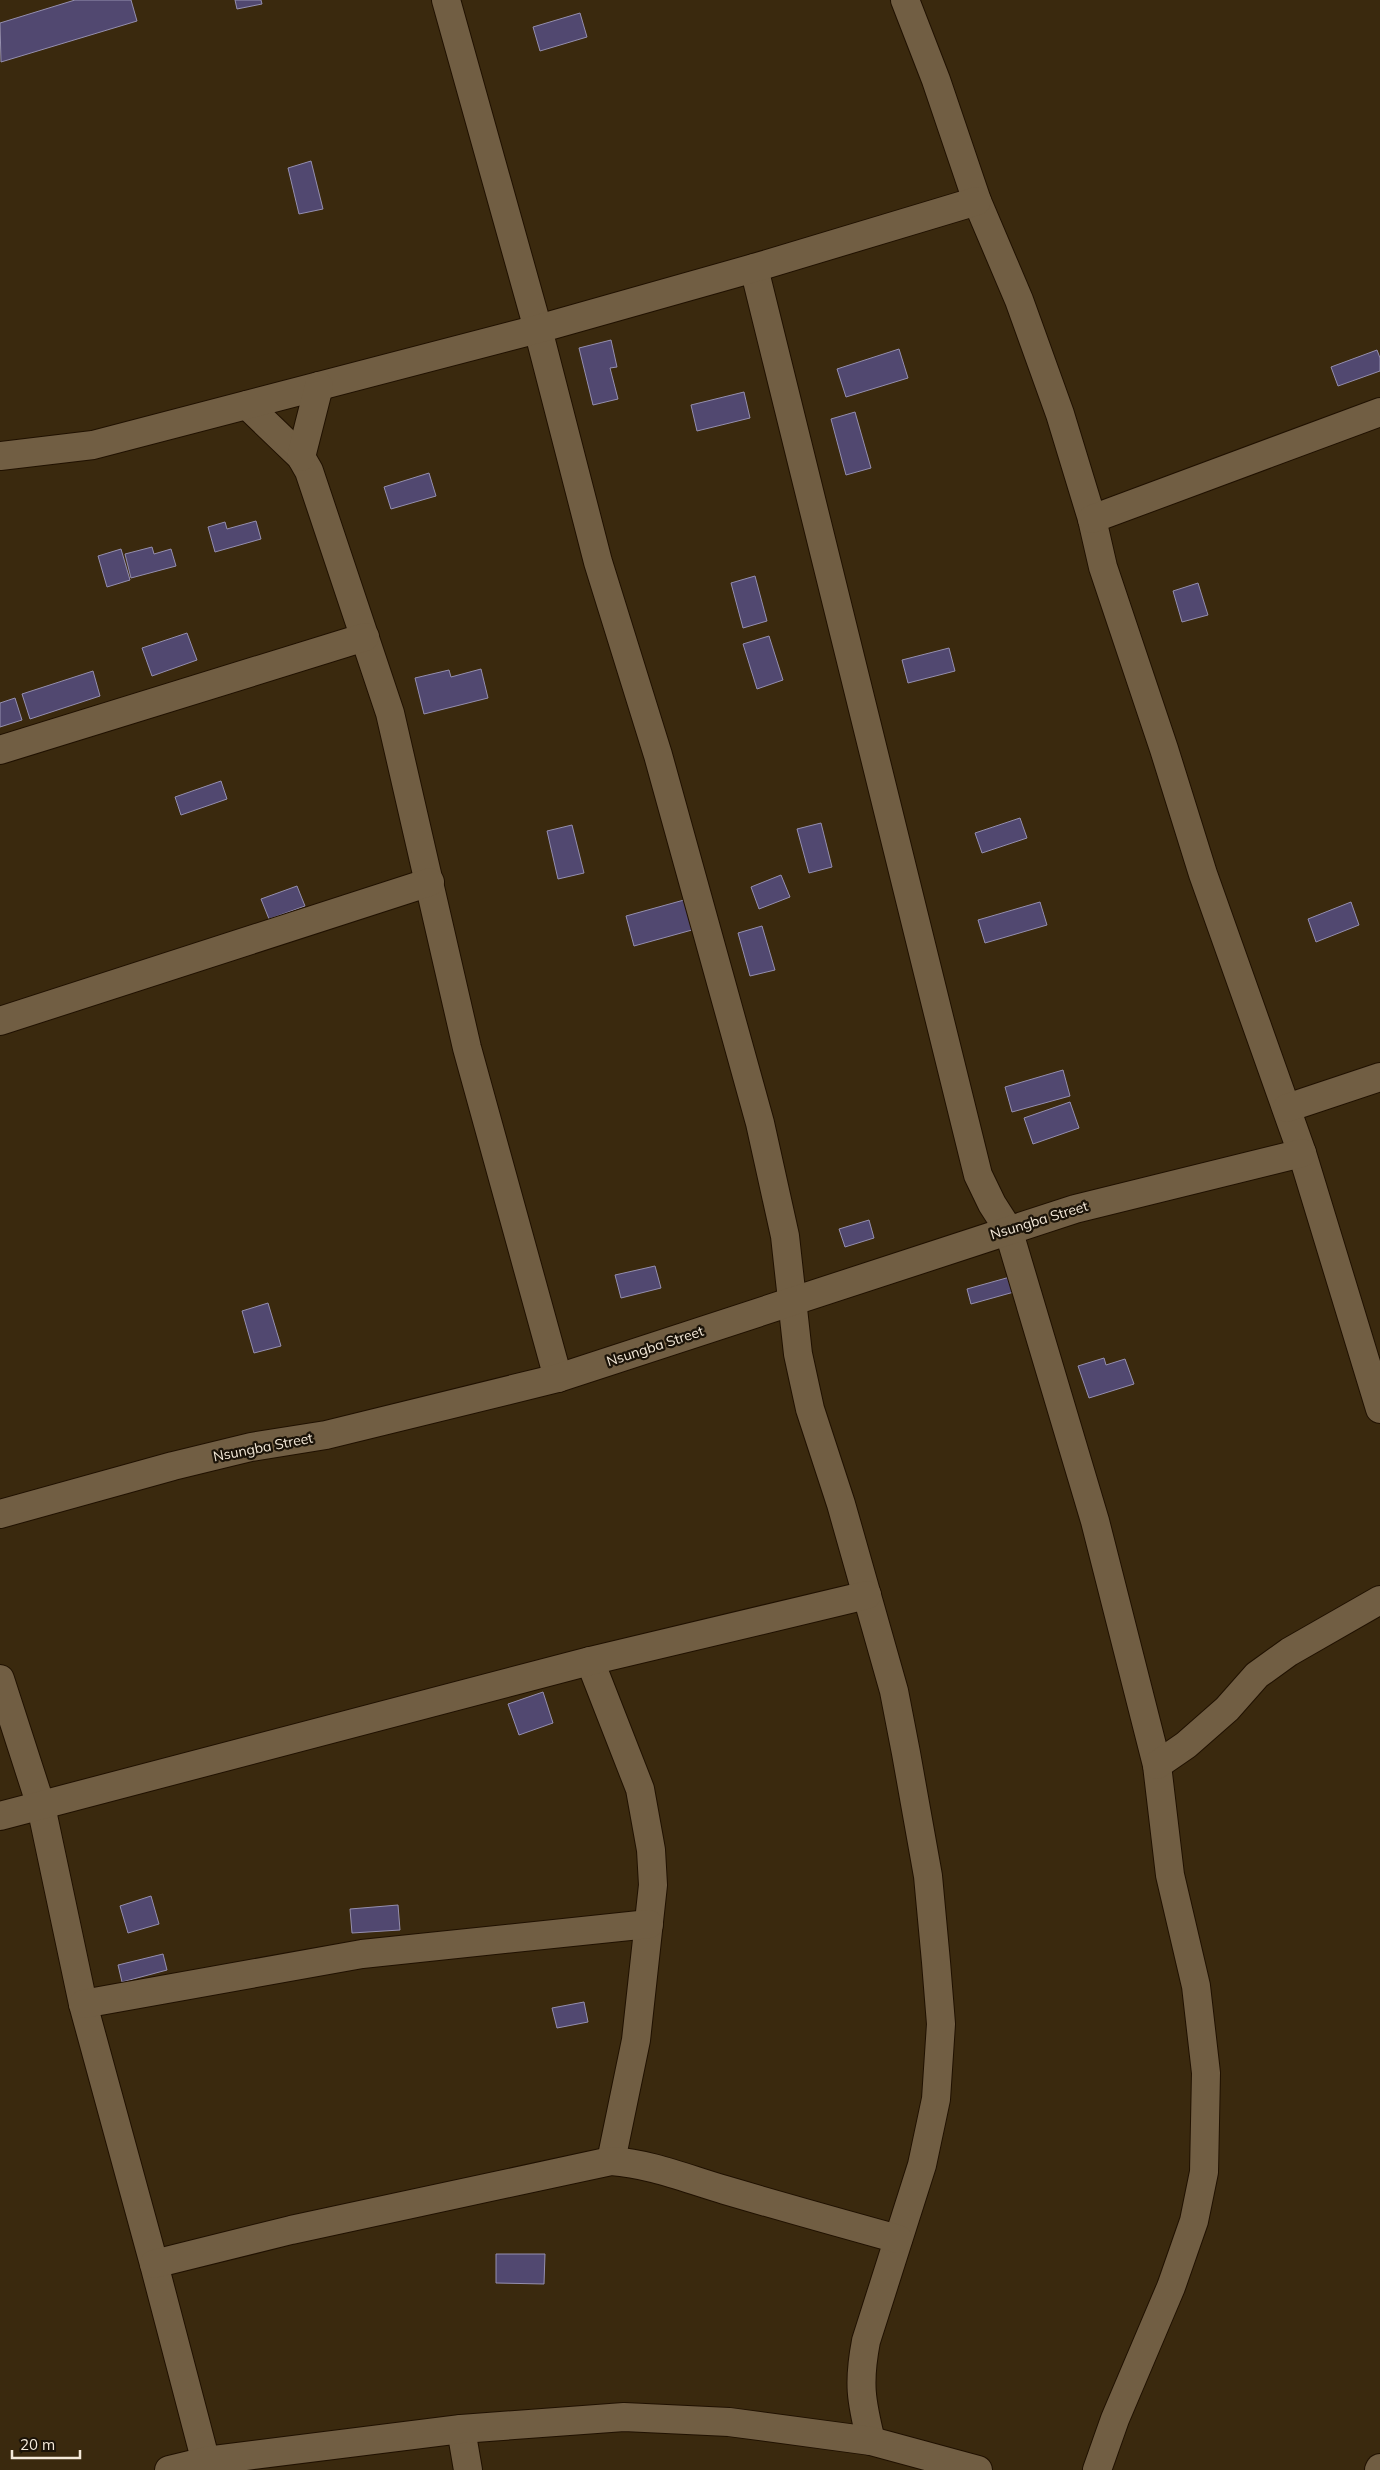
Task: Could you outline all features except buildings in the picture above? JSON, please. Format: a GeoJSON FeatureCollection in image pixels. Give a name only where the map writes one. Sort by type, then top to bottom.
{"type":"FeatureCollection","features":[{"type":"Feature","properties":{"kind":"street"},"geometry":{"type":"LineString","coordinates":[[446,0],[538,329],[598,562],[658,755],[760,1123],[785,1236],[798,1354],[810,1409],[841,1504],[894,1691],[928,1876],[941,2024],[936,2100],[922,2165],[866,2341],[861,2366],[861,2399],[871,2441]]}},
{"type":"Feature","properties":{"kind":"street"},"geometry":{"type":"LineString","coordinates":[[906,0],[936,80],[977,201],[1019,300],[1060,414],[1092,519],[1103,567],[1164,749],[1203,874],[1302,1153],[1380,1409]]}},
{"type":"Feature","properties":{"kind":"street"},"geometry":{"type":"LineString","coordinates":[[0,456],[93,445],[320,386],[538,329],[754,268],[977,201]]}},
{"type":"Feature","properties":{"kind":"street"},"geometry":{"type":"LineString","coordinates":[[754,268],[978,1175],[992,1204],[1008,1229],[1095,1521],[1157,1765],[1170,1875],[1196,1986],[1206,2073],[1204,2172],[1194,2221],[1171,2287],[1115,2419],[1097,2470]]}},
{"type":"Feature","properties":{"kind":"street"},"geometry":{"type":"LineString","coordinates":[[301,457],[320,386]]}},
{"type":"Feature","properties":{"kind":"street"},"geometry":{"type":"LineString","coordinates":[[246,404],[301,457],[309,471],[390,713],[467,1048],[558,1378]]}},
{"type":"Feature","properties":{"kind":"street"},"geometry":{"type":"LineString","coordinates":[[1092,519],[1380,412]]}},
{"type":"Feature","properties":{"kind":"street"},"geometry":{"type":"LineString","coordinates":[[0,750],[365,637]]}},
{"type":"Feature","properties":{"kind":"street"},"geometry":{"type":"LineString","coordinates":[[0,1021],[430,882]]}},
{"type":"Feature","properties":{"kind":"street"},"geometry":{"type":"LineString","coordinates":[[1287,1108],[1380,1077]]}},
{"type":"Feature","properties":{"kind":"street","name":"Nsungba Street"},"geometry":{"type":"LineString","coordinates":[[0,1514],[231,1451],[326,1435],[558,1378],[1075,1208],[1302,1153]]}},
{"type":"Feature","properties":{"kind":"street"},"geometry":{"type":"LineString","coordinates":[[0,1816],[590,1661],[867,1595]]}},
{"type":"Feature","properties":{"kind":"street"},"geometry":{"type":"LineString","coordinates":[[1157,1765],[1186,1745],[1227,1709],[1257,1675],[1290,1652],[1380,1600]]}},
{"type":"Feature","properties":{"kind":"street"},"geometry":{"type":"LineString","coordinates":[[590,1661],[640,1789],[651,1850],[653,1885],[636,2040],[611,2161]]}},
{"type":"Feature","properties":{"kind":"street"},"geometry":{"type":"LineString","coordinates":[[0,1679],[41,1806],[83,2004],[207,2465]]}},
{"type":"Feature","properties":{"kind":"street"},"geometry":{"type":"LineString","coordinates":[[83,2004],[362,1954],[649,1924]]}},
{"type":"Feature","properties":{"kind":"street"},"geometry":{"type":"LineString","coordinates":[[154,2264],[291,2230],[611,2161],[632,2162],[672,2171],[723,2189],[898,2239]]}},
{"type":"Feature","properties":{"kind":"street"},"geometry":{"type":"LineString","coordinates":[[169,2470],[462,2429],[624,2417],[729,2422],[871,2441],[978,2470]]}},
{"type":"Feature","properties":{"kind":"street"},"geometry":{"type":"LineString","coordinates":[[462,2429],[468,2470]]}}]}
